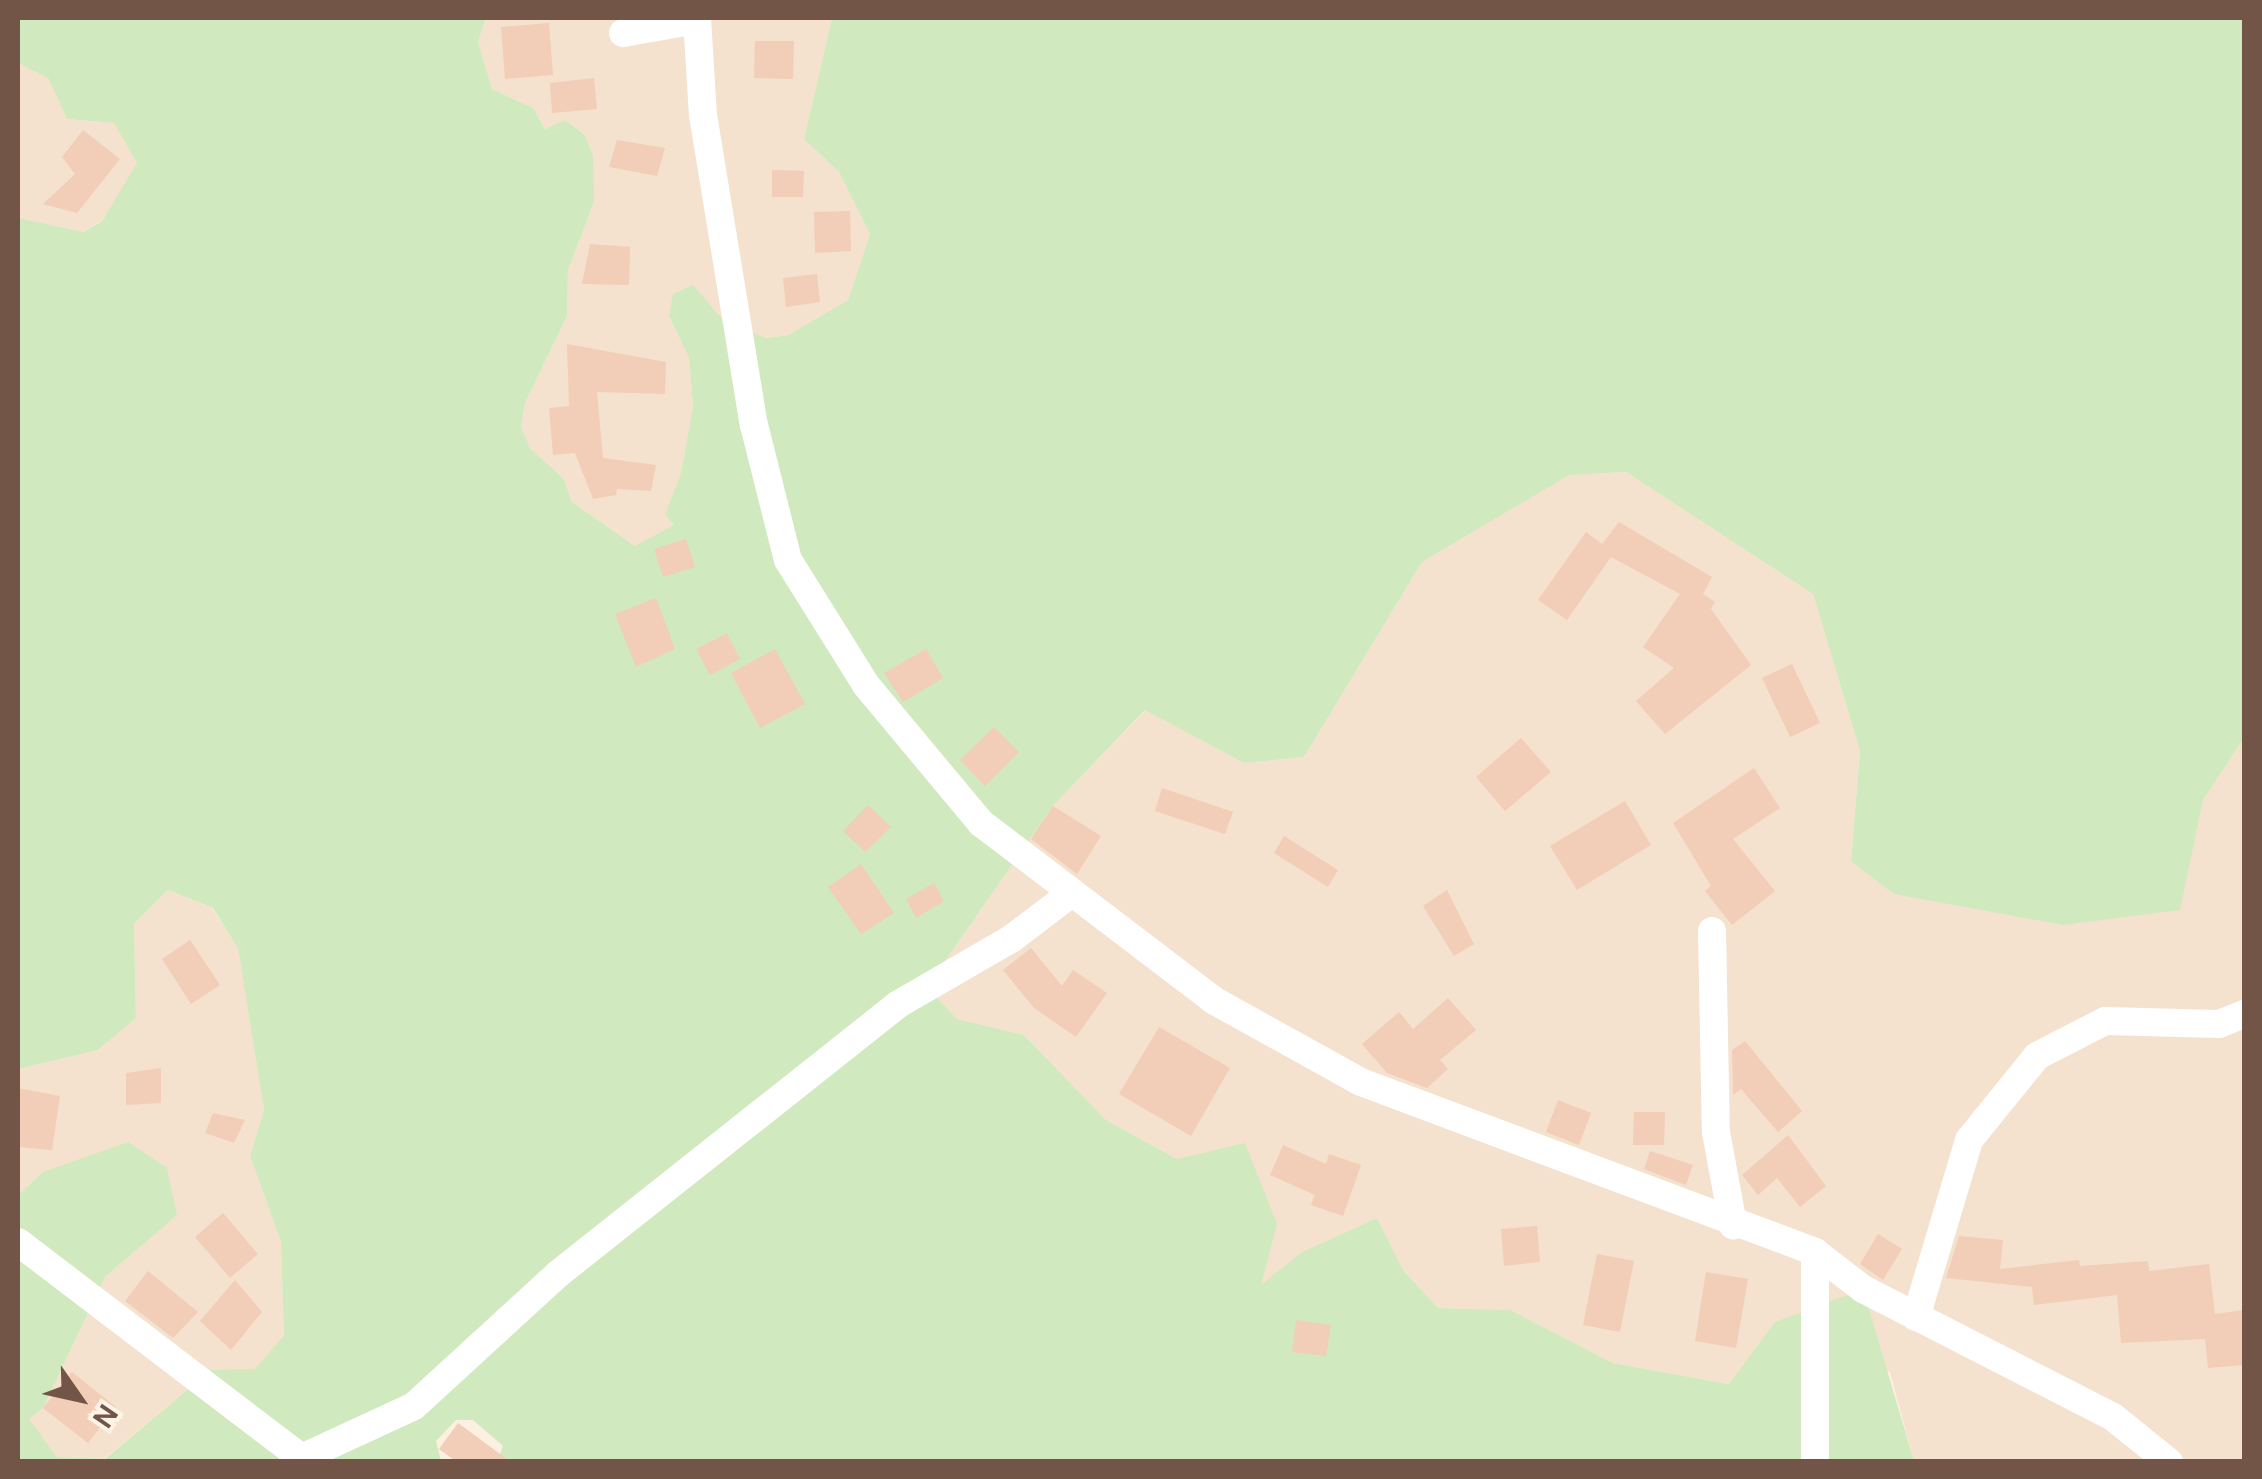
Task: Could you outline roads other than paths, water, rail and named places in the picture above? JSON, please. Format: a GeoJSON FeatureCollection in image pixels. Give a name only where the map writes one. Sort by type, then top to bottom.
{"type":"FeatureCollection","features":[{"type":"Feature","properties":{"kind":"street"},"geometry":{"type":"LineString","coordinates":[[624,33],[697,18],[703,115],[754,425],[788,560],[866,685],[968,808],[1069,895],[1212,1000],[1361,1082],[1733,1225],[1815,1252],[1863,1289],[2113,1418],[2169,1462]]}},
{"type":"Feature","properties":{"kind":"street"},"geometry":{"type":"LineString","coordinates":[[18,1242],[296,1459],[414,1406],[558,1274],[897,1005],[1012,939],[1069,895]]}},
{"type":"Feature","properties":{"kind":"street"},"geometry":{"type":"LineString","coordinates":[[1712,930],[1716,1132],[1733,1225]]}},
{"type":"Feature","properties":{"kind":"street"},"geometry":{"type":"LineString","coordinates":[[1916,1317],[1969,1140],[2037,1056],[2105,1020],[2218,1024],[2244,1014]]}},
{"type":"Feature","properties":{"kind":"street"},"geometry":{"type":"LineString","coordinates":[[1815,1252],[1815,1462]]}}]}
